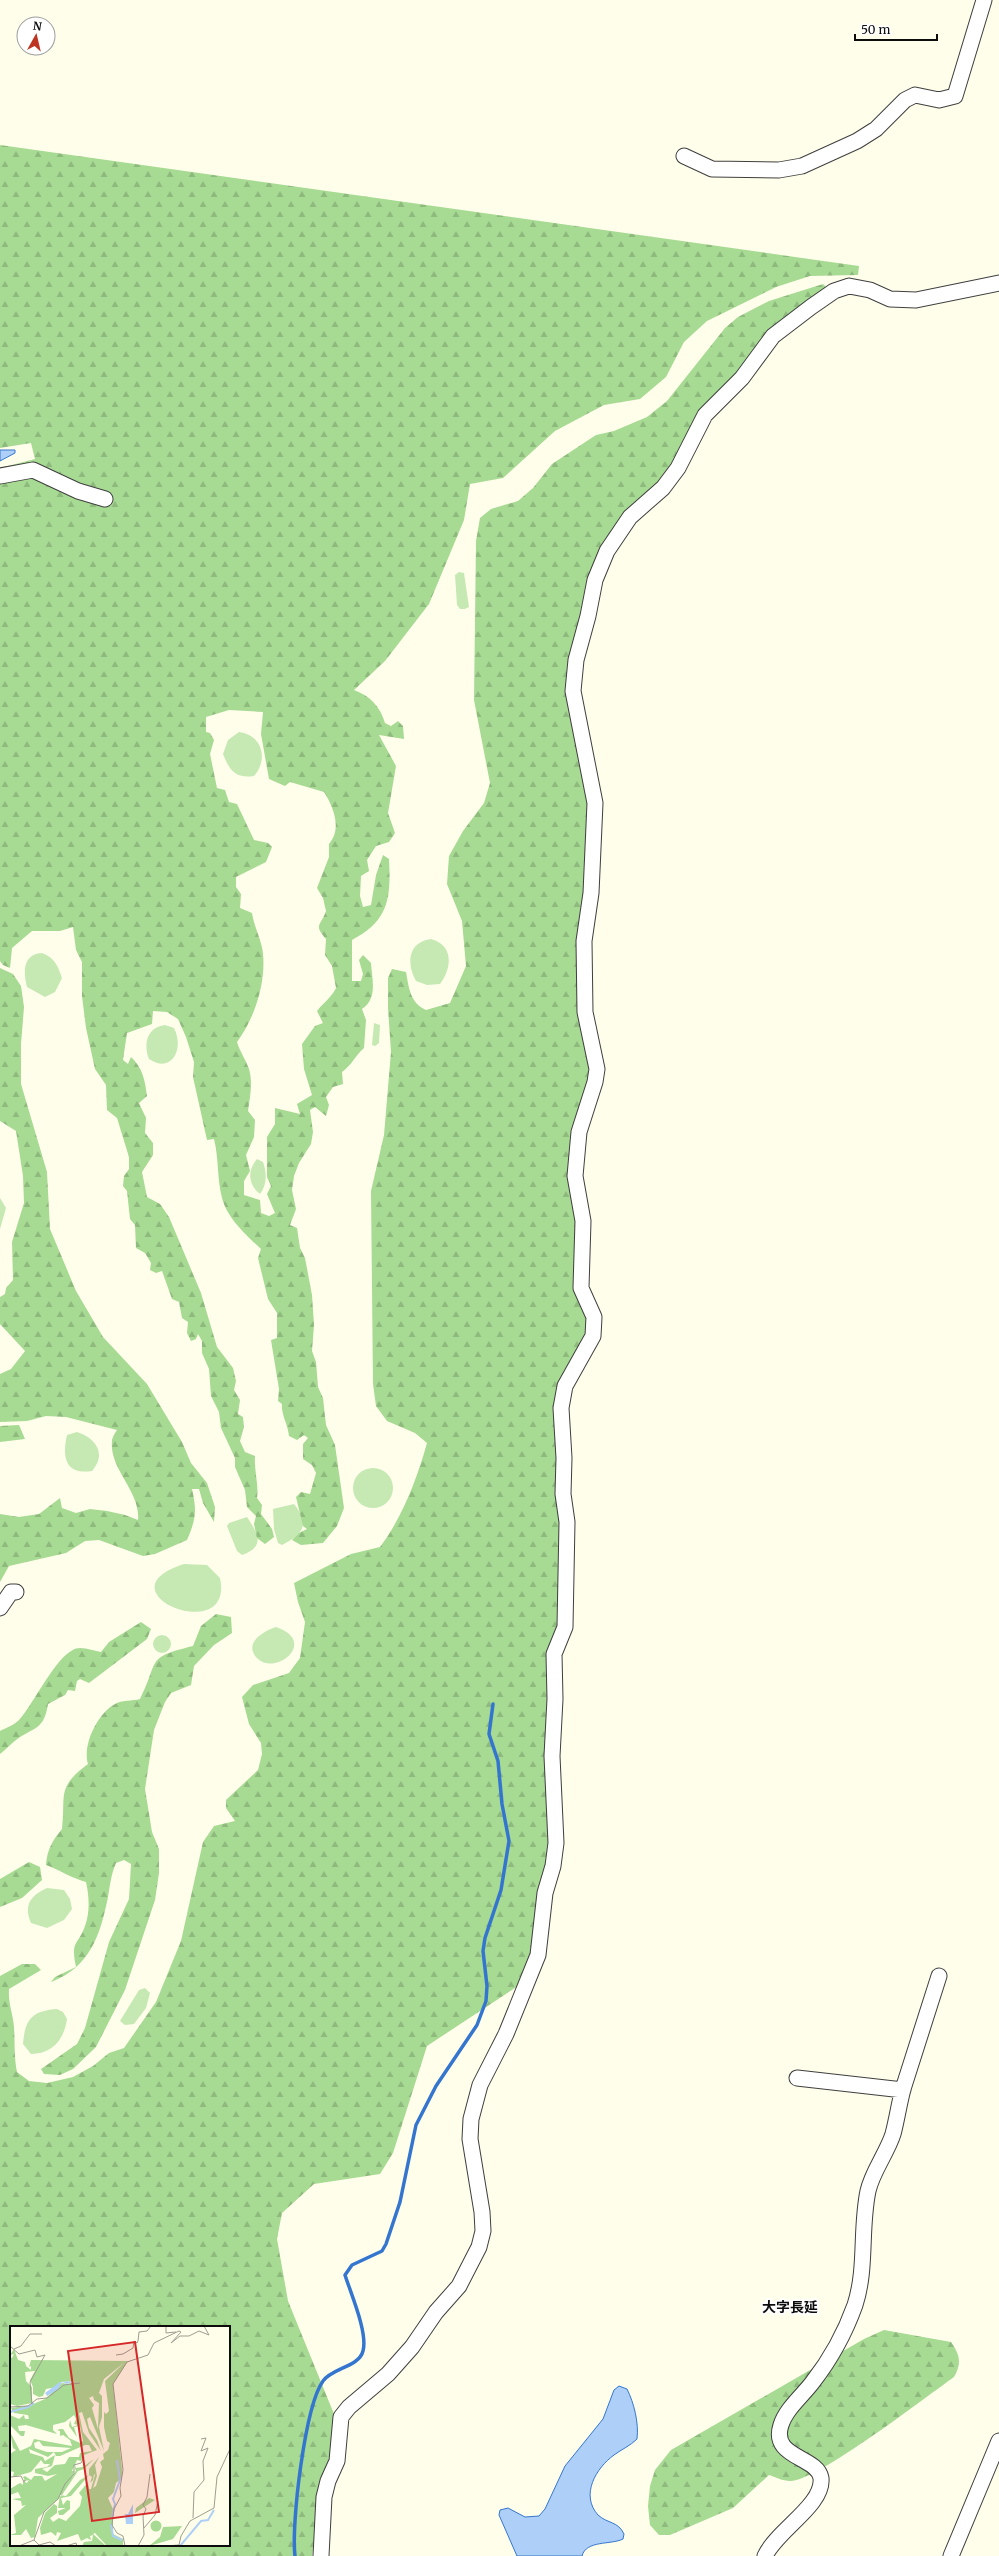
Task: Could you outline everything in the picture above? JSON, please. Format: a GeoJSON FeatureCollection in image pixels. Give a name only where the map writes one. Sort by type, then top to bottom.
{"type":"FeatureCollection","features":[{"type":"Feature","properties":{"kind":"street"},"geometry":{"type":"LineString","coordinates":[[684,156],[712,169],[779,170],[802,166],[857,141],[876,128],[905,100],[915,96],[939,100],[955,96],[984,0]]}},
{"type":"Feature","properties":{"kind":"street"},"geometry":{"type":"LineString","coordinates":[[321,2556],[324,2497],[328,2481],[337,2461],[340,2417],[349,2407],[388,2374],[412,2347],[436,2312],[459,2286],[479,2247],[483,2231],[482,2212],[470,2139],[471,2119],[480,2085],[506,2034],[538,1955],[545,1893],[554,1858],[556,1843],[552,1756],[555,1699],[554,1654],[565,1626],[567,1530],[563,1494],[564,1458],[561,1408],[565,1386],[594,1336],[594,1317],[581,1288],[583,1221],[575,1176],[579,1132],[595,1082],[597,1069],[585,1012],[584,941],[592,893],[595,803],[573,691],[576,660],[588,616],[595,580],[607,551],[630,517],[663,488],[678,468],[705,415],[742,378],[773,336],[811,306],[834,291],[849,286],[870,290],[890,299],[916,300],[999,283]]}},
{"type":"Feature","properties":{"kind":"street"},"geometry":{"type":"LineString","coordinates":[[0,476],[33,470],[78,491],[105,499]]}},
{"type":"Feature","properties":{"kind":"street"},"geometry":{"type":"LineString","coordinates":[[0,1608],[11,1592],[16,1592]]}},
{"type":"Feature","properties":{"kind":"street"},"geometry":{"type":"LineString","coordinates":[[765,2556],[792,2521],[816,2499],[820,2490],[821,2477],[816,2469],[786,2450],[779,2432],[786,2413],[824,2368],[847,2325],[855,2304],[862,2278],[868,2189],[885,2155],[903,2090],[939,1976]]}},
{"type":"Feature","properties":{"kind":"street"},"geometry":{"type":"LineString","coordinates":[[797,2078],[903,2090]]}},
{"type":"Feature","properties":{"kind":"street"},"geometry":{"type":"LineString","coordinates":[[950,2556],[999,2441]]}},
{"type":"Feature","properties":{"kind":"green space"},"geometry":{"type":"Polygon","coordinates":[[[0,145],[859,266],[858,275],[810,276],[776,287],[707,321],[684,342],[666,377],[640,399],[604,405],[555,431],[503,478],[470,484],[464,520],[429,604],[385,661],[354,690],[365,695],[374,702],[385,723],[391,726],[398,721],[403,726],[404,739],[379,735],[396,766],[388,813],[395,833],[389,842],[376,846],[367,860],[369,871],[361,876],[360,896],[363,907],[371,905],[376,875],[383,855],[389,859],[390,873],[388,897],[385,907],[374,925],[352,940],[352,981],[361,981],[363,974],[359,960],[363,955],[371,963],[373,982],[372,994],[367,1005],[362,1009],[366,1020],[364,1048],[342,1072],[343,1084],[333,1087],[326,1097],[329,1105],[326,1116],[315,1107],[310,1110],[313,1132],[311,1144],[299,1163],[294,1176],[292,1190],[296,1209],[290,1225],[297,1228],[300,1248],[305,1258],[312,1295],[314,1325],[312,1351],[316,1362],[318,1387],[323,1398],[326,1425],[335,1445],[344,1508],[337,1526],[323,1543],[301,1545],[292,1540],[299,1533],[307,1529],[303,1526],[296,1497],[301,1492],[310,1494],[316,1473],[312,1465],[303,1459],[303,1444],[308,1438],[304,1435],[297,1440],[289,1436],[282,1404],[278,1401],[279,1389],[271,1340],[277,1338],[277,1313],[268,1299],[258,1258],[261,1249],[238,1226],[228,1213],[222,1198],[214,1139],[207,1140],[193,1077],[194,1062],[186,1037],[178,1019],[167,1012],[153,1011],[152,1024],[127,1033],[123,1060],[128,1064],[131,1057],[141,1070],[147,1096],[139,1103],[146,1118],[145,1133],[153,1143],[153,1155],[142,1172],[147,1197],[160,1204],[169,1217],[201,1293],[217,1347],[233,1368],[236,1381],[234,1390],[240,1400],[238,1414],[243,1417],[244,1427],[240,1441],[245,1452],[255,1456],[257,1498],[262,1505],[261,1514],[272,1529],[274,1537],[265,1544],[257,1538],[254,1524],[256,1516],[247,1507],[245,1490],[235,1467],[235,1458],[221,1428],[219,1412],[211,1396],[209,1369],[202,1353],[202,1341],[198,1334],[196,1339],[191,1341],[187,1333],[188,1322],[182,1318],[179,1302],[172,1299],[162,1271],[156,1273],[150,1270],[151,1263],[145,1253],[136,1248],[135,1225],[130,1219],[127,1191],[123,1186],[124,1176],[129,1169],[129,1157],[117,1118],[107,1110],[106,1085],[95,1069],[86,1028],[82,996],[82,962],[76,950],[73,927],[60,931],[32,931],[12,948],[10,968],[3,965],[0,961],[0,468],[35,459],[31,443],[0,448],[0,145]],[[229,710],[206,717],[206,732],[210,733],[214,740],[210,754],[217,788],[225,790],[229,802],[237,804],[254,840],[268,843],[272,847],[266,862],[236,877],[236,887],[241,894],[240,908],[252,913],[263,954],[263,977],[258,1001],[249,1023],[237,1042],[249,1069],[251,1085],[248,1111],[255,1120],[254,1137],[246,1155],[250,1171],[244,1181],[244,1195],[260,1200],[261,1213],[269,1216],[275,1213],[267,1194],[271,1186],[267,1177],[267,1137],[275,1124],[275,1108],[300,1114],[297,1104],[312,1095],[304,1069],[302,1044],[315,1026],[323,1023],[317,1011],[336,988],[332,966],[325,955],[326,939],[319,928],[326,911],[323,898],[317,888],[329,857],[329,844],[333,838],[336,825],[331,805],[324,792],[290,782],[285,786],[269,779],[261,734],[263,712],[229,710]]]}},
{"type":"Feature","properties":{"kind":"green space"},"geometry":{"type":"Polygon","coordinates":[[[823,284],[828,289],[770,333],[663,483],[631,509],[573,656],[591,806],[587,886],[593,1065],[578,1123],[589,1336],[563,1381],[563,1519],[551,1844],[534,1954],[521,1984],[427,2046],[393,2153],[380,2174],[314,2184],[282,2213],[277,2239],[288,2301],[334,2414],[331,2450],[320,2491],[312,2556],[0,2556],[0,1976],[22,1964],[35,1964],[41,1970],[9,1989],[9,1999],[14,2027],[17,2072],[29,2081],[47,2083],[73,2077],[93,2066],[109,2053],[124,2048],[156,2002],[181,1941],[203,1842],[214,1826],[235,1821],[226,1808],[226,1800],[258,1770],[262,1754],[261,1743],[249,1724],[242,1697],[253,1685],[289,1673],[300,1658],[305,1622],[298,1602],[294,1583],[351,1554],[380,1547],[395,1524],[408,1498],[419,1470],[427,1443],[415,1433],[387,1421],[376,1406],[373,1384],[371,1191],[384,1135],[391,1052],[388,1008],[388,978],[392,969],[406,972],[409,989],[413,999],[426,1010],[450,1003],[466,966],[462,921],[447,884],[449,856],[463,831],[484,803],[490,783],[474,700],[476,541],[480,518],[491,509],[518,501],[533,488],[552,464],[596,435],[614,431],[647,417],[667,401],[725,328],[738,317],[769,301],[823,284]]]}},
{"type":"Feature","properties":{"kind":"green space"},"geometry":{"type":"Polygon","coordinates":[[[459,572],[464,573],[469,607],[465,609],[460,609],[457,605],[455,575],[459,572]]]}},
{"type":"Feature","properties":{"kind":"green space"},"geometry":{"type":"Polygon","coordinates":[[[239,732],[247,734],[253,738],[261,749],[261,762],[259,769],[254,776],[248,777],[238,775],[228,765],[223,754],[228,740],[239,732]]]}},
{"type":"Feature","properties":{"kind":"green space"},"geometry":{"type":"Polygon","coordinates":[[[431,939],[444,946],[449,958],[447,971],[440,984],[427,985],[416,981],[410,961],[411,954],[418,944],[431,939]]]}},
{"type":"Feature","properties":{"kind":"green space"},"geometry":{"type":"Polygon","coordinates":[[[42,953],[53,960],[62,978],[55,992],[45,997],[27,987],[25,976],[28,960],[36,954],[42,953]]]}},
{"type":"Feature","properties":{"kind":"green space"},"geometry":{"type":"Polygon","coordinates":[[[0,968],[13,974],[21,986],[24,1007],[21,1044],[21,1084],[47,1172],[50,1229],[76,1291],[103,1337],[147,1384],[182,1442],[191,1463],[207,1483],[215,1507],[214,1522],[203,1503],[199,1489],[192,1489],[195,1503],[195,1515],[187,1540],[155,1554],[143,1556],[99,1540],[85,1541],[66,1553],[9,1566],[0,1582],[0,1514],[19,1517],[39,1514],[60,1498],[62,1508],[76,1513],[90,1509],[125,1515],[138,1520],[138,1510],[135,1500],[115,1461],[112,1451],[112,1440],[117,1430],[66,1417],[46,1416],[27,1421],[0,1422],[0,1374],[11,1369],[25,1351],[0,1324],[0,1297],[5,1294],[6,1288],[13,1280],[12,1242],[24,1203],[23,1176],[16,1131],[0,1121],[0,968]]]}},
{"type":"Feature","properties":{"kind":"green space"},"geometry":{"type":"Polygon","coordinates":[[[374,1023],[380,1025],[379,1043],[375,1046],[372,1045],[374,1023]]]}},
{"type":"Feature","properties":{"kind":"green space"},"geometry":{"type":"Polygon","coordinates":[[[165,1025],[174,1028],[178,1044],[174,1057],[169,1062],[164,1064],[157,1063],[149,1059],[146,1048],[150,1033],[159,1026],[165,1025]]]}},
{"type":"Feature","properties":{"kind":"green space"},"geometry":{"type":"Polygon","coordinates":[[[257,1159],[263,1162],[266,1175],[264,1187],[260,1194],[253,1186],[250,1177],[250,1173],[257,1159]]]}},
{"type":"Feature","properties":{"kind":"green space"},"geometry":{"type":"Polygon","coordinates":[[[0,1198],[6,1208],[0,1229],[0,1198]]]}},
{"type":"Feature","properties":{"kind":"green space"},"geometry":{"type":"Polygon","coordinates":[[[19,1425],[25,1439],[0,1442],[0,1426],[19,1425]]]}},
{"type":"Feature","properties":{"kind":"green space"},"geometry":{"type":"Polygon","coordinates":[[[77,1432],[89,1438],[97,1447],[99,1459],[92,1471],[83,1472],[76,1470],[68,1463],[65,1450],[67,1435],[77,1432]]]}},
{"type":"Feature","properties":{"kind":"green space"},"geometry":{"type":"Polygon","coordinates":[[[377,1468],[384,1471],[390,1477],[393,1488],[392,1496],[384,1505],[377,1508],[369,1508],[362,1505],[354,1496],[353,1484],[356,1477],[365,1469],[377,1468]]]}},
{"type":"Feature","properties":{"kind":"green space"},"geometry":{"type":"Polygon","coordinates":[[[294,1504],[302,1517],[302,1528],[295,1537],[282,1545],[278,1543],[274,1529],[273,1509],[294,1504]]]}},
{"type":"Feature","properties":{"kind":"green space"},"geometry":{"type":"Polygon","coordinates":[[[247,1517],[257,1534],[258,1539],[254,1548],[242,1555],[237,1551],[227,1526],[229,1523],[247,1517]]]}},
{"type":"Feature","properties":{"kind":"green space"},"geometry":{"type":"Polygon","coordinates":[[[184,1564],[207,1565],[220,1578],[219,1599],[208,1609],[192,1612],[175,1608],[161,1599],[155,1588],[161,1576],[184,1564]]]}},
{"type":"Feature","properties":{"kind":"green space"},"geometry":{"type":"Polygon","coordinates":[[[216,1614],[231,1617],[232,1633],[214,1645],[194,1666],[191,1685],[171,1693],[165,1702],[154,1730],[145,1789],[152,1832],[159,1849],[159,1873],[155,1900],[125,1990],[96,2047],[73,2069],[60,2075],[44,2074],[41,2069],[77,2044],[85,2028],[109,1942],[129,1899],[131,1864],[124,1860],[116,1863],[114,1867],[105,1911],[97,1937],[84,1959],[76,1967],[74,1958],[75,1947],[86,1923],[89,1908],[86,1882],[46,1865],[51,1846],[62,1829],[64,1792],[71,1779],[88,1764],[87,1748],[89,1739],[97,1722],[103,1714],[109,1708],[118,1703],[140,1699],[153,1668],[160,1658],[177,1650],[193,1646],[201,1626],[216,1614]]]}},
{"type":"Feature","properties":{"kind":"green space"},"geometry":{"type":"Polygon","coordinates":[[[141,1622],[151,1629],[147,1639],[89,1683],[80,1679],[77,1681],[75,1691],[68,1690],[65,1695],[48,1704],[41,1724],[16,1740],[0,1754],[0,1731],[19,1720],[56,1666],[64,1657],[72,1650],[80,1648],[101,1652],[109,1642],[141,1622]]]}},
{"type":"Feature","properties":{"kind":"green space"},"geometry":{"type":"Polygon","coordinates":[[[276,1627],[288,1633],[294,1640],[294,1648],[290,1655],[283,1660],[275,1663],[266,1663],[258,1659],[254,1653],[252,1648],[253,1643],[260,1635],[276,1627]]]}},
{"type":"Feature","properties":{"kind":"green space"},"geometry":{"type":"Polygon","coordinates":[[[162,1635],[168,1638],[171,1644],[168,1650],[162,1653],[156,1650],[153,1644],[156,1638],[162,1635]]]}},
{"type":"Feature","properties":{"kind":"green space"},"geometry":{"type":"Polygon","coordinates":[[[29,1862],[40,1867],[42,1880],[22,1898],[0,1907],[0,1879],[29,1862]]]}},
{"type":"Feature","properties":{"kind":"green space"},"geometry":{"type":"Polygon","coordinates":[[[47,1888],[64,1890],[70,1899],[72,1909],[64,1920],[47,1928],[31,1923],[28,1906],[33,1897],[47,1888]]]}},
{"type":"Feature","properties":{"kind":"green space"},"geometry":{"type":"Polygon","coordinates":[[[76,1967],[64,1976],[51,1982],[55,1977],[76,1967]]]}},
{"type":"Feature","properties":{"kind":"green space"},"geometry":{"type":"Polygon","coordinates":[[[145,1988],[150,1993],[146,2008],[134,2024],[125,2025],[120,2021],[139,1990],[145,1988]]]}},
{"type":"Feature","properties":{"kind":"green space"},"geometry":{"type":"Polygon","coordinates":[[[57,2009],[63,2012],[67,2019],[60,2039],[51,2048],[31,2054],[23,2044],[28,2022],[36,2014],[57,2009]]]}},
{"type":"Feature","properties":{"kind":"green space"},"geometry":{"type":"Polygon","coordinates":[[[884,2330],[951,2342],[959,2359],[957,2372],[954,2377],[846,2454],[803,2478],[787,2481],[769,2475],[733,2508],[670,2535],[659,2535],[650,2525],[648,2506],[650,2486],[655,2470],[671,2450],[864,2339],[884,2330]]]}},
{"type":"Feature","properties":{"kind":"water"},"geometry":{"type":"Polygon","coordinates":[[[0,450],[15,450],[15,453],[0,461],[0,450]]]}},
{"type":"Feature","properties":{"kind":"water"},"geometry":{"type":"Polygon","coordinates":[[[619,2386],[627,2389],[632,2400],[637,2420],[637,2439],[632,2444],[607,2460],[601,2467],[592,2482],[590,2499],[598,2515],[622,2530],[624,2534],[623,2539],[588,2547],[582,2556],[517,2556],[499,2515],[500,2510],[508,2508],[525,2517],[539,2516],[545,2509],[565,2466],[603,2419],[614,2390],[619,2386]]]}},
{"type":"Feature","properties":{"kind":"waterway"},"geometry":{"type":"LineString","coordinates":[[295,2556],[294,2540],[297,2493],[305,2439],[316,2394],[327,2377],[356,2361],[361,2356],[363,2351],[364,2343],[361,2324],[345,2275],[352,2265],[382,2251],[386,2244],[400,2202],[416,2125],[436,2086],[477,2025],[486,2001],[487,1986],[483,1951],[485,1938],[501,1890],[509,1841],[502,1804],[498,1761],[489,1734],[493,1704]]}},
{"type":"Feature","properties":{"kind":"district","name":"大字長延"},"geometry":{"type":"Point","coordinates":[790,2307]}}]}
